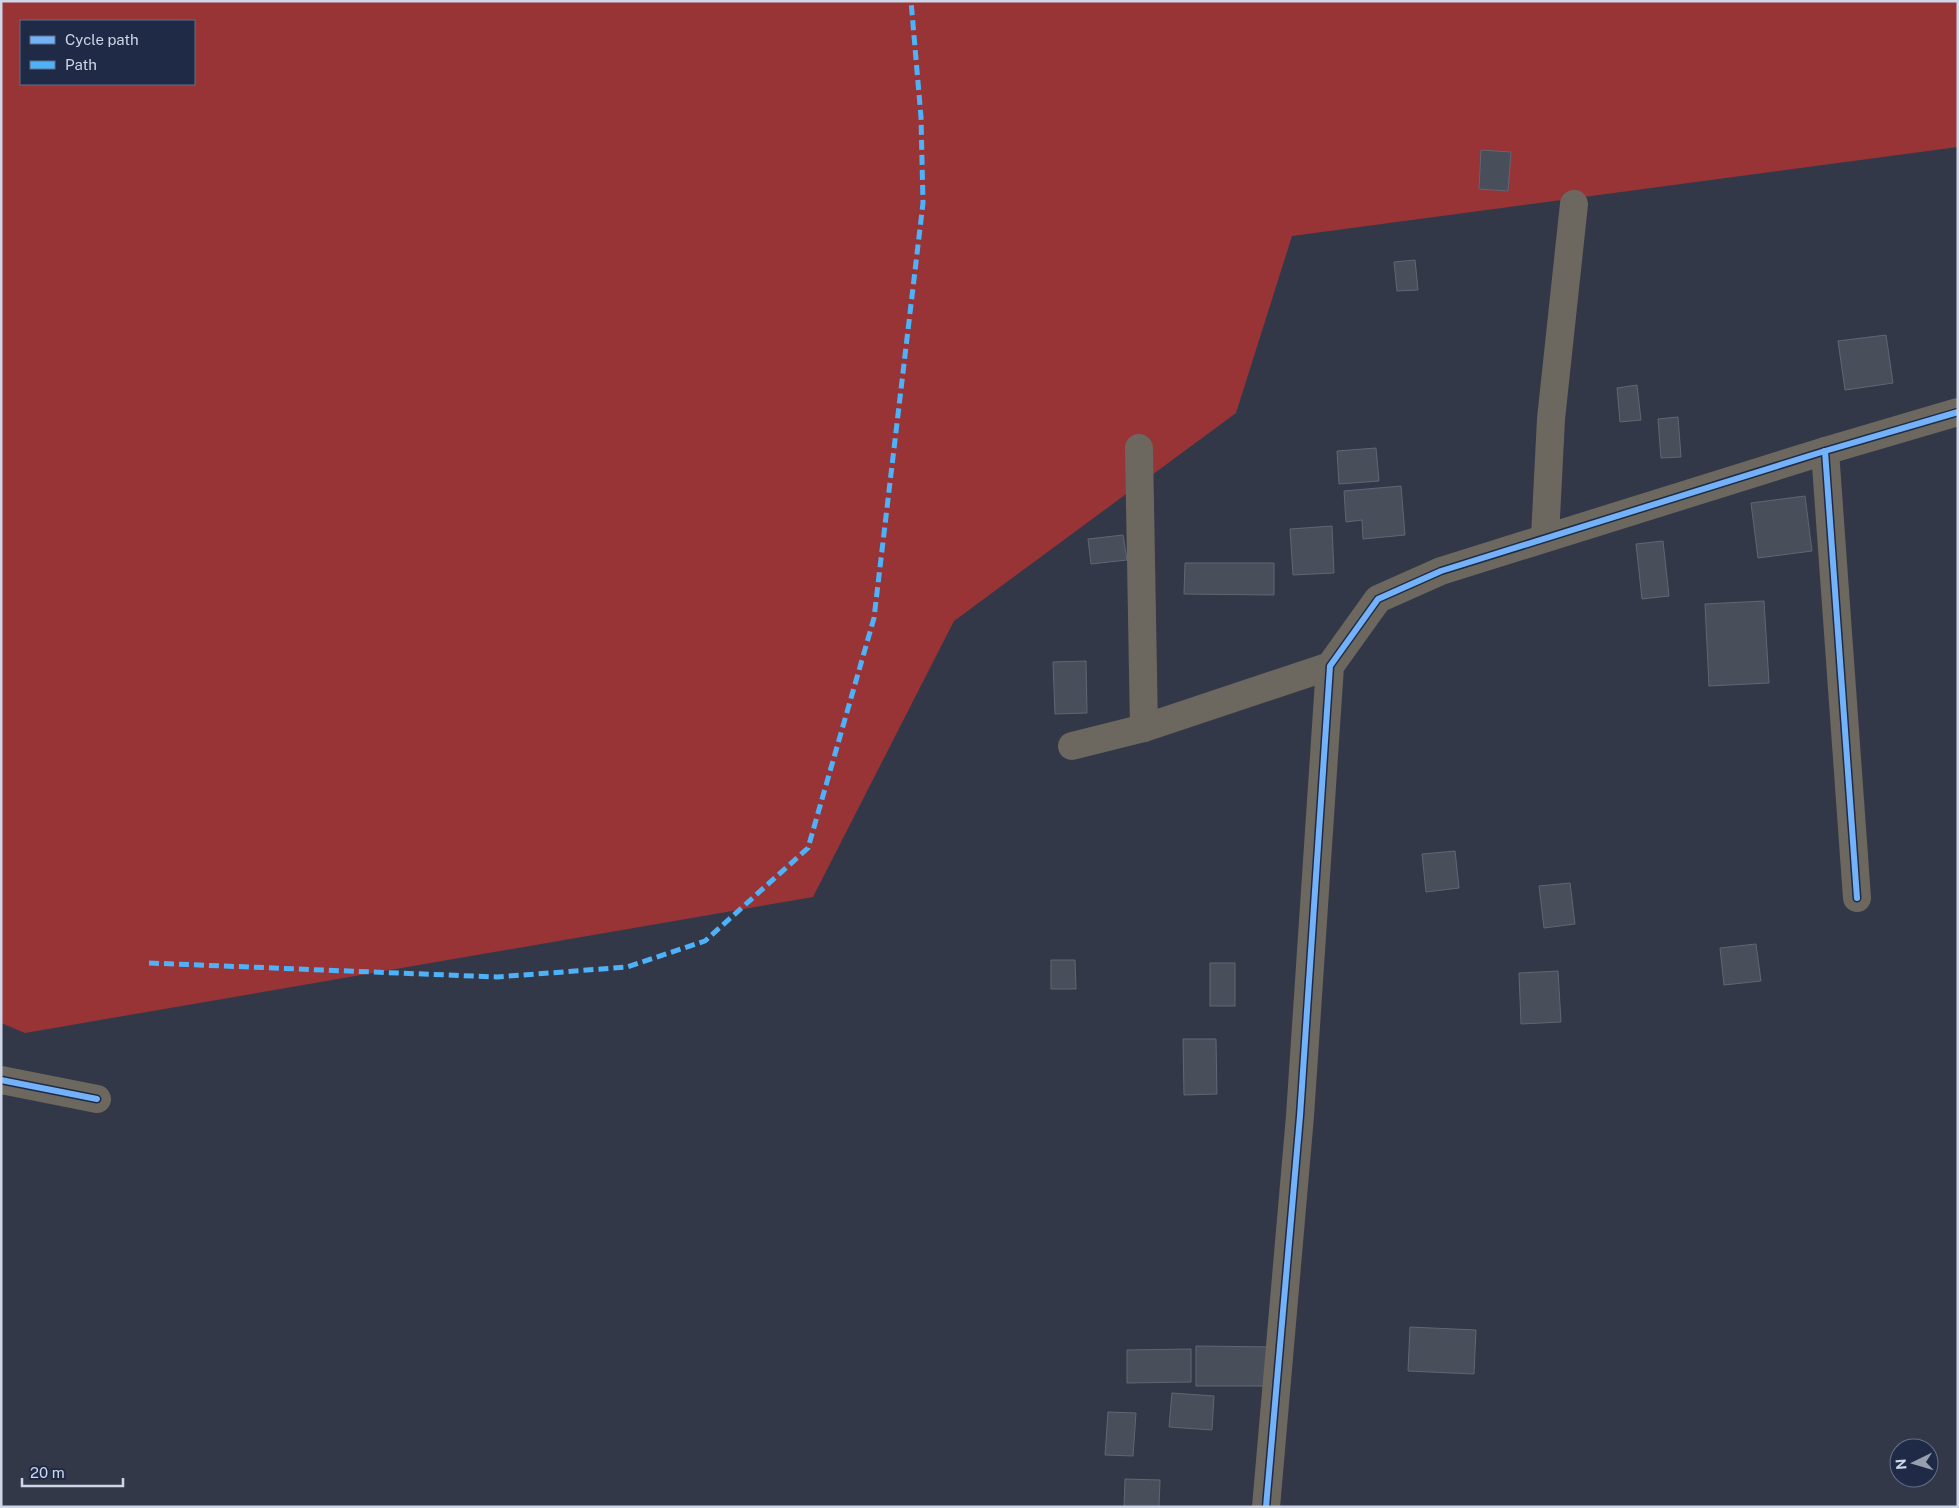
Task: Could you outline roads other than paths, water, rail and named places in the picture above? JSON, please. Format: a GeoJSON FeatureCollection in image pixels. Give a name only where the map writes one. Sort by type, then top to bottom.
{"type":"FeatureCollection","features":[{"type":"Feature","properties":{"kind":"street"},"geometry":{"type":"LineString","coordinates":[[1545,537],[1551,419],[1574,204]]}},
{"type":"Feature","properties":{"kind":"street"},"geometry":{"type":"LineString","coordinates":[[1266,1507],[1300,1116],[1330,666],[1378,599],[1441,570],[1825,451],[1958,412]]}},
{"type":"Feature","properties":{"kind":"street"},"geometry":{"type":"LineString","coordinates":[[1139,448],[1144,728]]}},
{"type":"Feature","properties":{"kind":"street"},"geometry":{"type":"LineString","coordinates":[[1825,451],[1857,898]]}},
{"type":"Feature","properties":{"kind":"street"},"geometry":{"type":"LineString","coordinates":[[1072,746],[1144,728],[1330,666]]}},
{"type":"Feature","properties":{"kind":"street"},"geometry":{"type":"LineString","coordinates":[[1,1080],[97,1099]]}}]}
